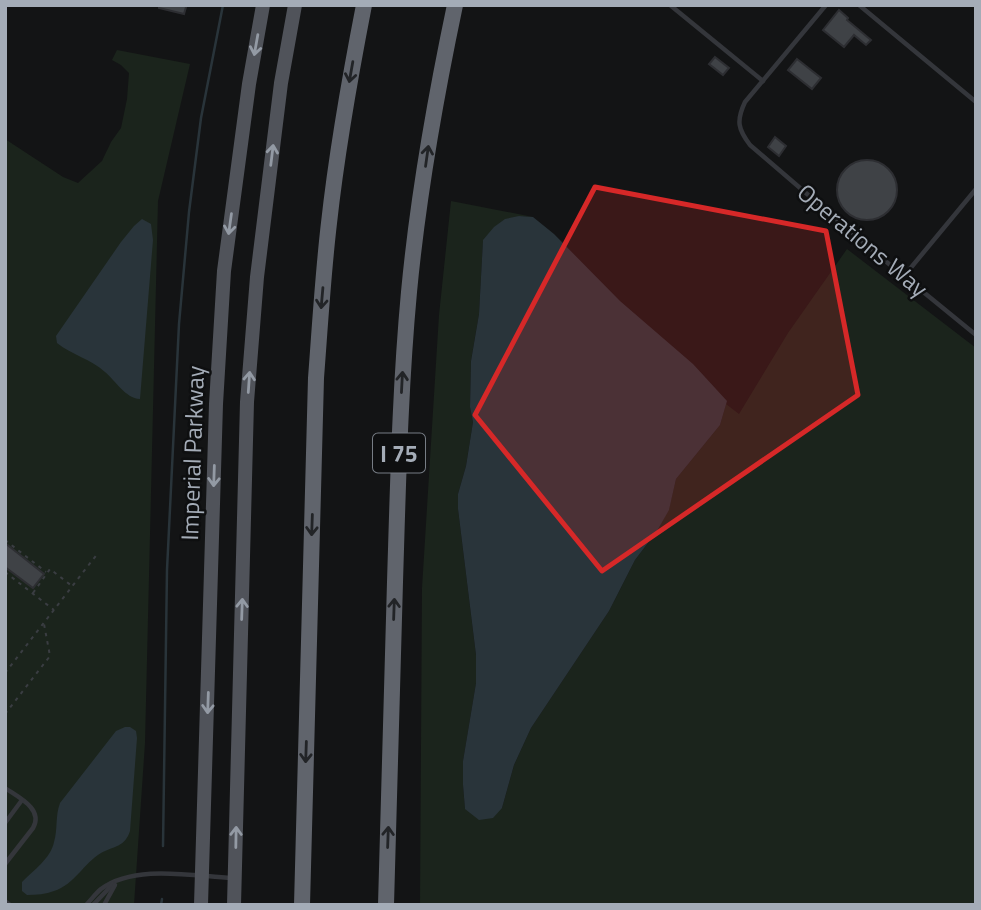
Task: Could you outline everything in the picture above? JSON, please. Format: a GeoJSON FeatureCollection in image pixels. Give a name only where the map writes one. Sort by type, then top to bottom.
{"type":"FeatureCollection","features":[{"type":"Feature","properties":{"kind":"highway"},"geometry":{"type":"LineString","coordinates":[[302,905],[316,378],[321,296],[341,134],[364,5]]}},
{"type":"Feature","properties":{"kind":"highway","name":"I 75"},"geometry":{"type":"LineString","coordinates":[[387,905],[403,366],[419,210],[431,129],[455,5]]}},
{"type":"Feature","properties":{"kind":"main road","name":"Imperial Parkway"},"geometry":{"type":"LineString","coordinates":[[201,905],[216,404],[224,271],[249,84],[263,5]]}},
{"type":"Feature","properties":{"kind":"main road"},"geometry":{"type":"LineString","coordinates":[[234,905],[247,401],[259,263],[281,83],[295,5]]}},
{"type":"Feature","properties":{"kind":"lane"},"geometry":{"type":"LineString","coordinates":[[670,5],[763,81],[826,5]]}},
{"type":"Feature","properties":{"kind":"lane"},"geometry":{"type":"LineString","coordinates":[[859,5],[976,102]]}},
{"type":"Feature","properties":{"kind":"lane","name":"Operations Way"},"geometry":{"type":"LineString","coordinates":[[763,81],[745,102],[740,113],[742,133],[750,145],[976,335]]}},
{"type":"Feature","properties":{"kind":"lane"},"geometry":{"type":"LineString","coordinates":[[904,276],[976,189]]}},
{"type":"Feature","properties":{"kind":"lane"},"geometry":{"type":"LineString","coordinates":[[5,788],[34,810],[36,822],[5,864]]}},
{"type":"Feature","properties":{"kind":"lane"},"geometry":{"type":"LineString","coordinates":[[5,822],[22,800]]}},
{"type":"Feature","properties":{"kind":"lane"},"geometry":{"type":"LineString","coordinates":[[86,905],[101,889],[133,875],[152,873],[235,878]]}},
{"type":"Feature","properties":{"kind":"lane"},"geometry":{"type":"LineString","coordinates":[[93,905],[116,881]]}},
{"type":"Feature","properties":{"kind":"lane"},"geometry":{"type":"LineString","coordinates":[[104,905],[116,881]]}},
{"type":"Feature","properties":{"kind":"lane"},"geometry":{"type":"LineString","coordinates":[[5,901],[10,905]]}},
{"type":"Feature","properties":{"kind":"path"},"geometry":{"type":"LineString","coordinates":[[5,540],[47,573]]}},
{"type":"Feature","properties":{"kind":"path"},"geometry":{"type":"LineString","coordinates":[[5,673],[98,553]]}},
{"type":"Feature","properties":{"kind":"path"},"geometry":{"type":"LineString","coordinates":[[32,593],[50,569],[73,586]]}},
{"type":"Feature","properties":{"kind":"path"},"geometry":{"type":"LineString","coordinates":[[5,572],[54,610]]}},
{"type":"Feature","properties":{"kind":"path"},"geometry":{"type":"LineString","coordinates":[[5,714],[50,656],[44,623]]}},
{"type":"Feature","properties":{"kind":"highlighted area"},"geometry":{"type":"Polygon","coordinates":[[[595,187],[826,231],[858,395],[602,571],[475,415],[595,187]]]}},
{"type":"Feature","properties":{"kind":"shaded area"},"geometry":{"type":"Polygon","coordinates":[[[117,50],[190,64],[158,201],[145,743],[134,905],[5,905],[5,139],[63,177],[78,183],[102,161],[121,128],[129,73],[112,60],[117,50]]]}},
{"type":"Feature","properties":{"kind":"shaded area"},"geometry":{"type":"Polygon","coordinates":[[[451,201],[533,217],[519,216],[483,241],[479,314],[471,361],[470,407],[473,422],[466,466],[458,494],[476,655],[476,683],[463,761],[465,808],[502,808],[514,765],[531,728],[609,611],[635,560],[657,531],[669,509],[676,479],[720,425],[726,404],[739,414],[788,333],[847,249],[976,348],[976,905],[420,905],[422,588],[439,315],[451,201]]]}},
{"type":"Feature","properties":{"kind":"shaded area"},"geometry":{"type":"Polygon","coordinates":[[[533,217],[554,234],[620,301],[693,364],[727,401],[720,425],[676,479],[669,510],[657,531],[635,560],[609,611],[531,728],[514,765],[502,808],[493,818],[479,820],[465,809],[463,785],[463,761],[476,683],[476,655],[458,494],[466,466],[473,422],[470,407],[471,361],[479,314],[483,240],[505,219],[533,217]]]}},
{"type":"Feature","properties":{"kind":"shaded area"},"geometry":{"type":"Polygon","coordinates":[[[142,219],[151,224],[153,240],[140,399],[125,392],[100,368],[57,343],[56,336],[121,242],[142,219]]]}},
{"type":"Feature","properties":{"kind":"shaded area"},"geometry":{"type":"Polygon","coordinates":[[[125,727],[136,731],[137,738],[128,836],[122,843],[95,857],[61,888],[44,894],[27,895],[22,891],[22,882],[41,864],[52,848],[60,803],[116,731],[125,727]]]}},
{"type":"Feature","properties":{"kind":"building"},"geometry":{"type":"Polygon","coordinates":[[[159,5],[186,7],[184,14],[159,8],[159,5]]]}},
{"type":"Feature","properties":{"kind":"building"},"geometry":{"type":"Polygon","coordinates":[[[839,10],[871,40],[866,45],[854,35],[844,47],[823,30],[839,10]]]}},
{"type":"Feature","properties":{"kind":"building"},"geometry":{"type":"Polygon","coordinates":[[[715,57],[729,68],[723,75],[709,64],[715,57]]]}},
{"type":"Feature","properties":{"kind":"building"},"geometry":{"type":"Polygon","coordinates":[[[797,59],[821,78],[812,89],[788,70],[797,59]]]}},
{"type":"Feature","properties":{"kind":"building"},"geometry":{"type":"Polygon","coordinates":[[[775,137],[786,146],[779,156],[768,147],[775,137]]]}},
{"type":"Feature","properties":{"kind":"building"},"geometry":{"type":"Polygon","coordinates":[[[867,160],[888,169],[897,190],[888,211],[867,220],[846,211],[837,190],[846,169],[867,160]]]}},
{"type":"Feature","properties":{"kind":"building"},"geometry":{"type":"Polygon","coordinates":[[[5,543],[44,574],[33,588],[5,567],[5,543]]]}},
{"type":"Feature","properties":{"kind":"waterway"},"geometry":{"type":"LineString","coordinates":[[163,846],[167,570],[179,324],[201,118],[223,5]]}},
{"type":"Feature","properties":{"kind":"waterway"},"geometry":{"type":"LineString","coordinates":[[161,905],[162,899]]}}]}
